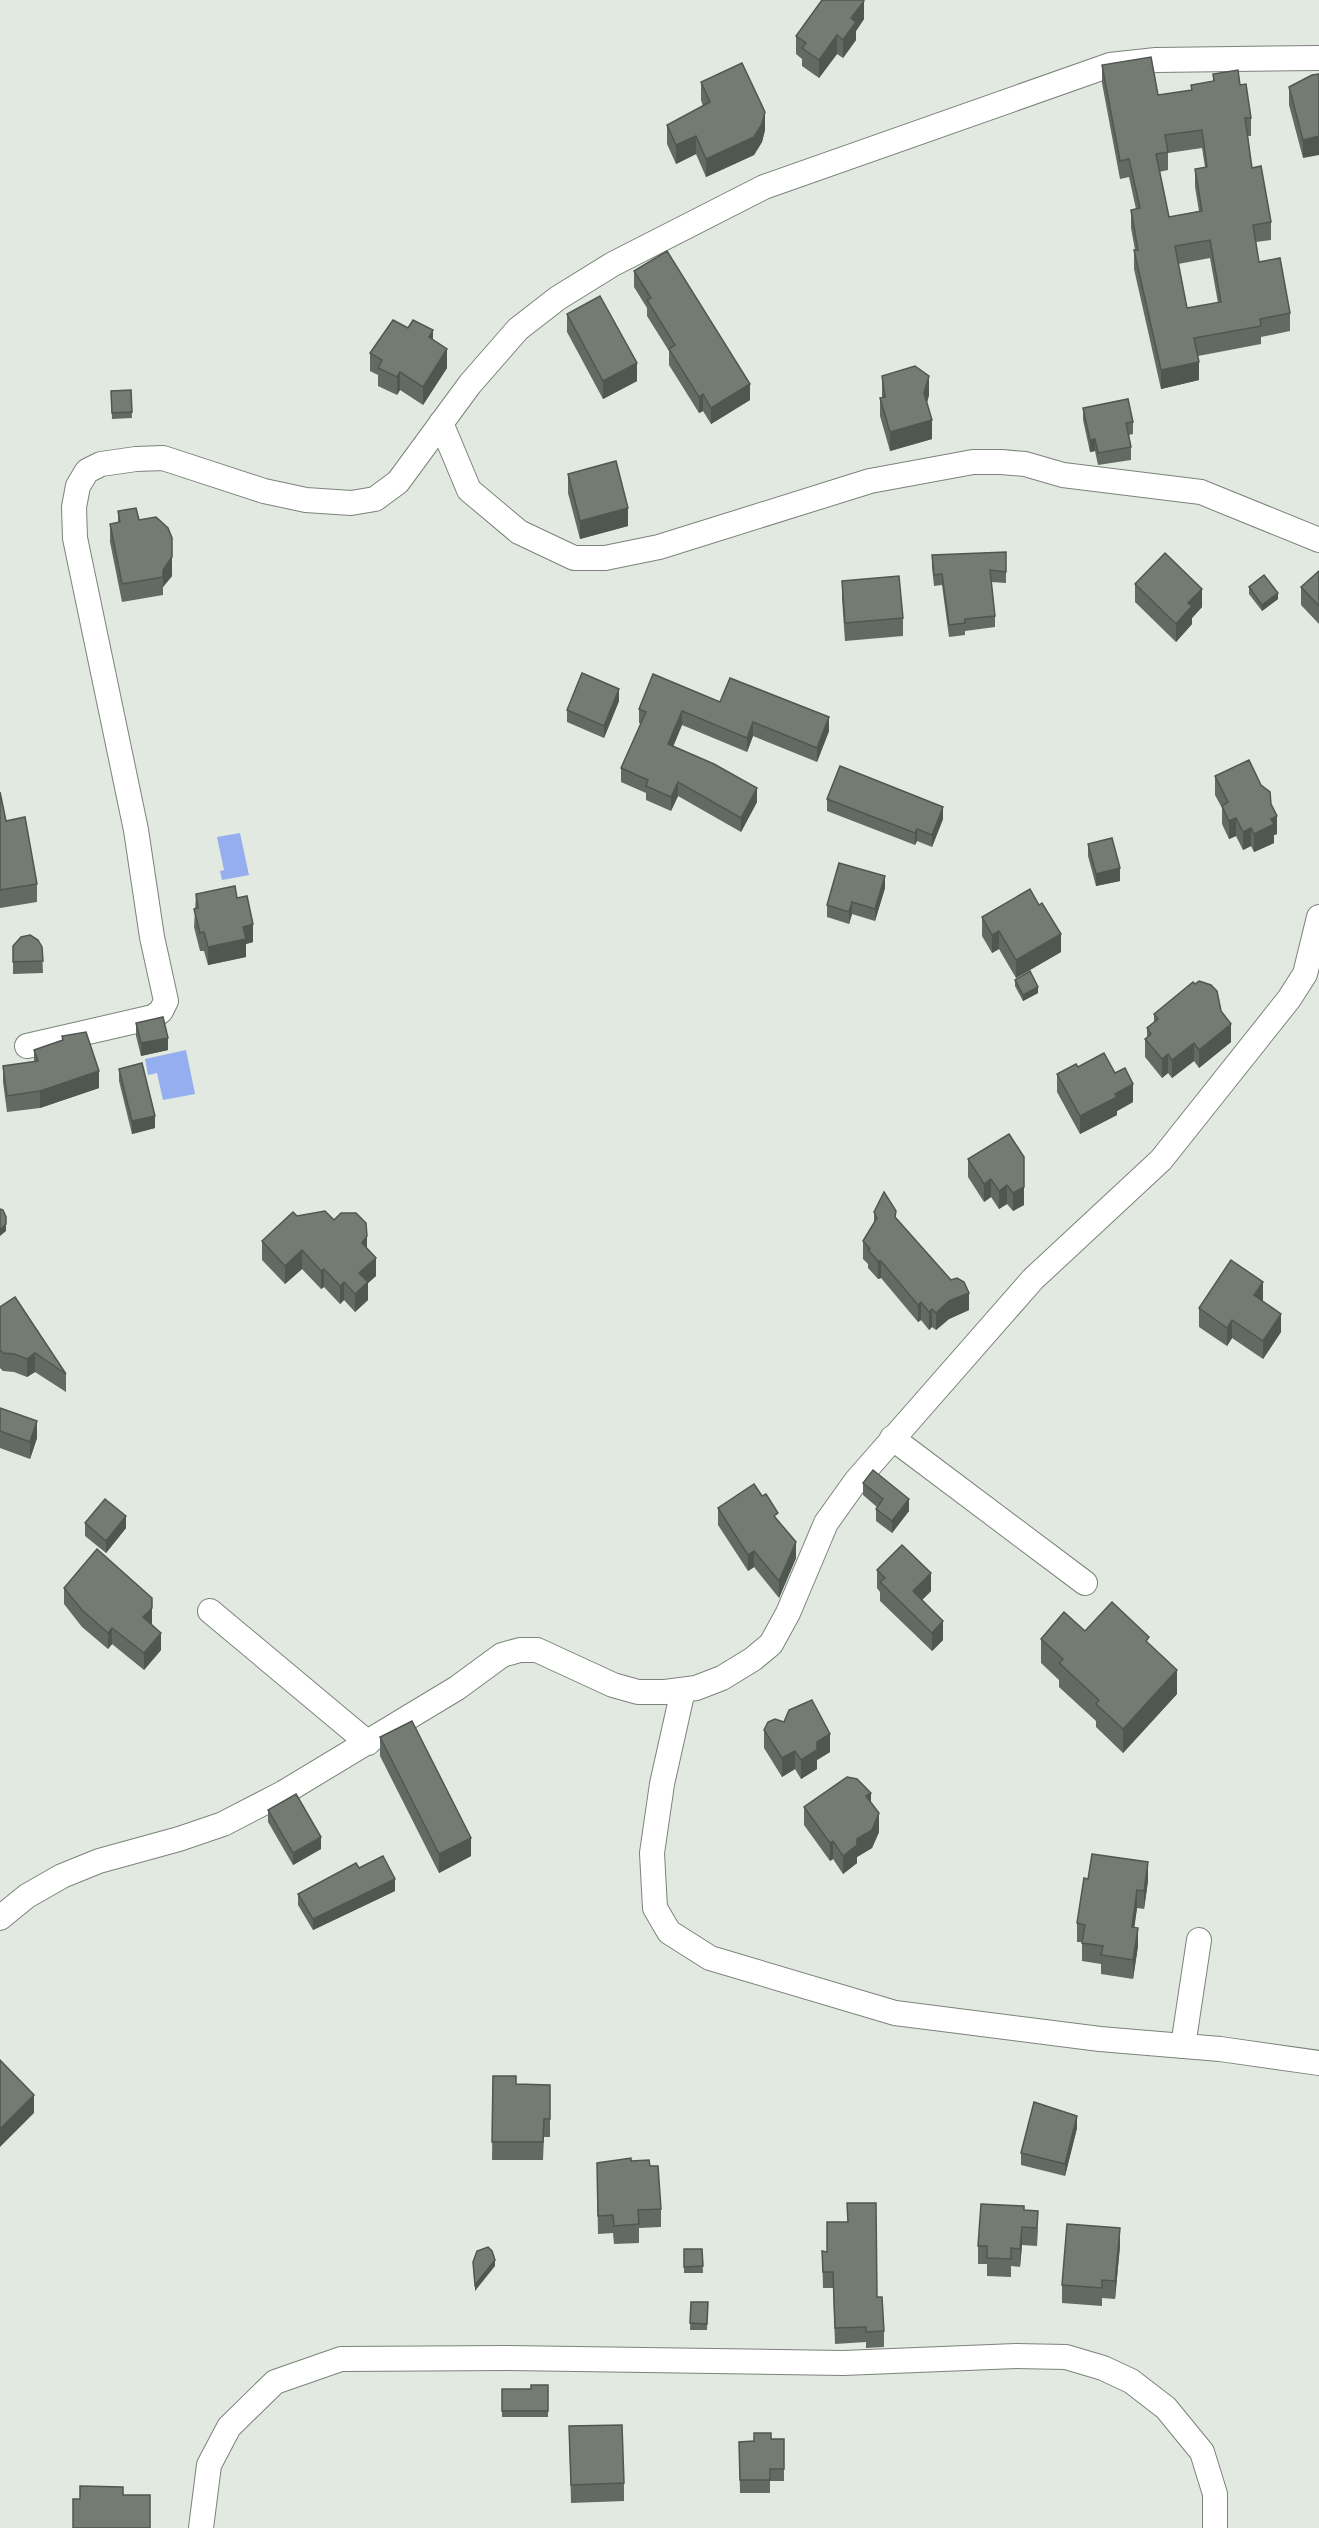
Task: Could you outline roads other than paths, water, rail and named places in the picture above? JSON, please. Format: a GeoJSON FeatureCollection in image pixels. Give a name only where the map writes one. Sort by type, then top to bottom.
{"type":"FeatureCollection","features":[{"type":"Feature","properties":{"kind":"street"},"geometry":{"type":"LineString","coordinates":[[27,1046],[153,1017],[161,1011],[166,1000],[152,937],[136,830],[75,538],[76,497],[78,486],[87,471],[101,464],[163,458],[264,491],[306,500],[351,502],[375,498],[399,482],[470,384],[518,329],[558,298],[613,264],[764,187],[1110,64],[1156,60],[1319,58]]}},
{"type":"Feature","properties":{"kind":"street"},"geometry":{"type":"LineString","coordinates":[[441,423],[469,490],[519,532],[574,558],[605,558],[659,548],[870,481],[973,462],[1025,465],[1064,476],[1202,492],[1319,540]]}},
{"type":"Feature","properties":{"kind":"street"},"geometry":{"type":"LineString","coordinates":[[0,1918],[27,1896],[62,1876],[99,1861],[223,1824],[283,1793],[457,1688],[502,1655],[520,1650],[551,1654],[613,1685],[638,1692],[683,1690],[722,1678],[753,1659],[771,1644],[788,1613],[826,1523],[892,1438],[1033,1279],[1161,1160],[1299,982],[1315,942],[1319,917]]}},
{"type":"Feature","properties":{"kind":"street"},"geometry":{"type":"LineString","coordinates":[[892,1438],[1085,1583]]}},
{"type":"Feature","properties":{"kind":"street"},"geometry":{"type":"LineString","coordinates":[[210,1611],[368,1743]]}},
{"type":"Feature","properties":{"kind":"street"},"geometry":{"type":"LineString","coordinates":[[683,1690],[662,1784],[652,1853],[655,1908],[669,1932],[710,1958],[895,2013],[1100,2039],[1183,2046],[1319,2063]]}},
{"type":"Feature","properties":{"kind":"street"},"geometry":{"type":"LineString","coordinates":[[1183,2046],[1199,1940]]}},
{"type":"Feature","properties":{"kind":"street"},"geometry":{"type":"LineString","coordinates":[[201,2528],[209,2465],[229,2427],[275,2382],[341,2359],[508,2358],[843,2363],[1016,2356],[1066,2357],[1103,2368],[1131,2381],[1166,2408],[1202,2452],[1215,2494],[1215,2528]]}},
{"type":"Feature","properties":{"kind":"water"},"geometry":{"type":"Polygon","coordinates":[[[240,833],[249,875],[222,880],[220,871],[224,870],[217,837],[240,833]]]}},
{"type":"Feature","properties":{"kind":"water"},"geometry":{"type":"Polygon","coordinates":[[[186,1050],[195,1094],[163,1100],[157,1073],[148,1075],[145,1059],[186,1050]]]}}]}
